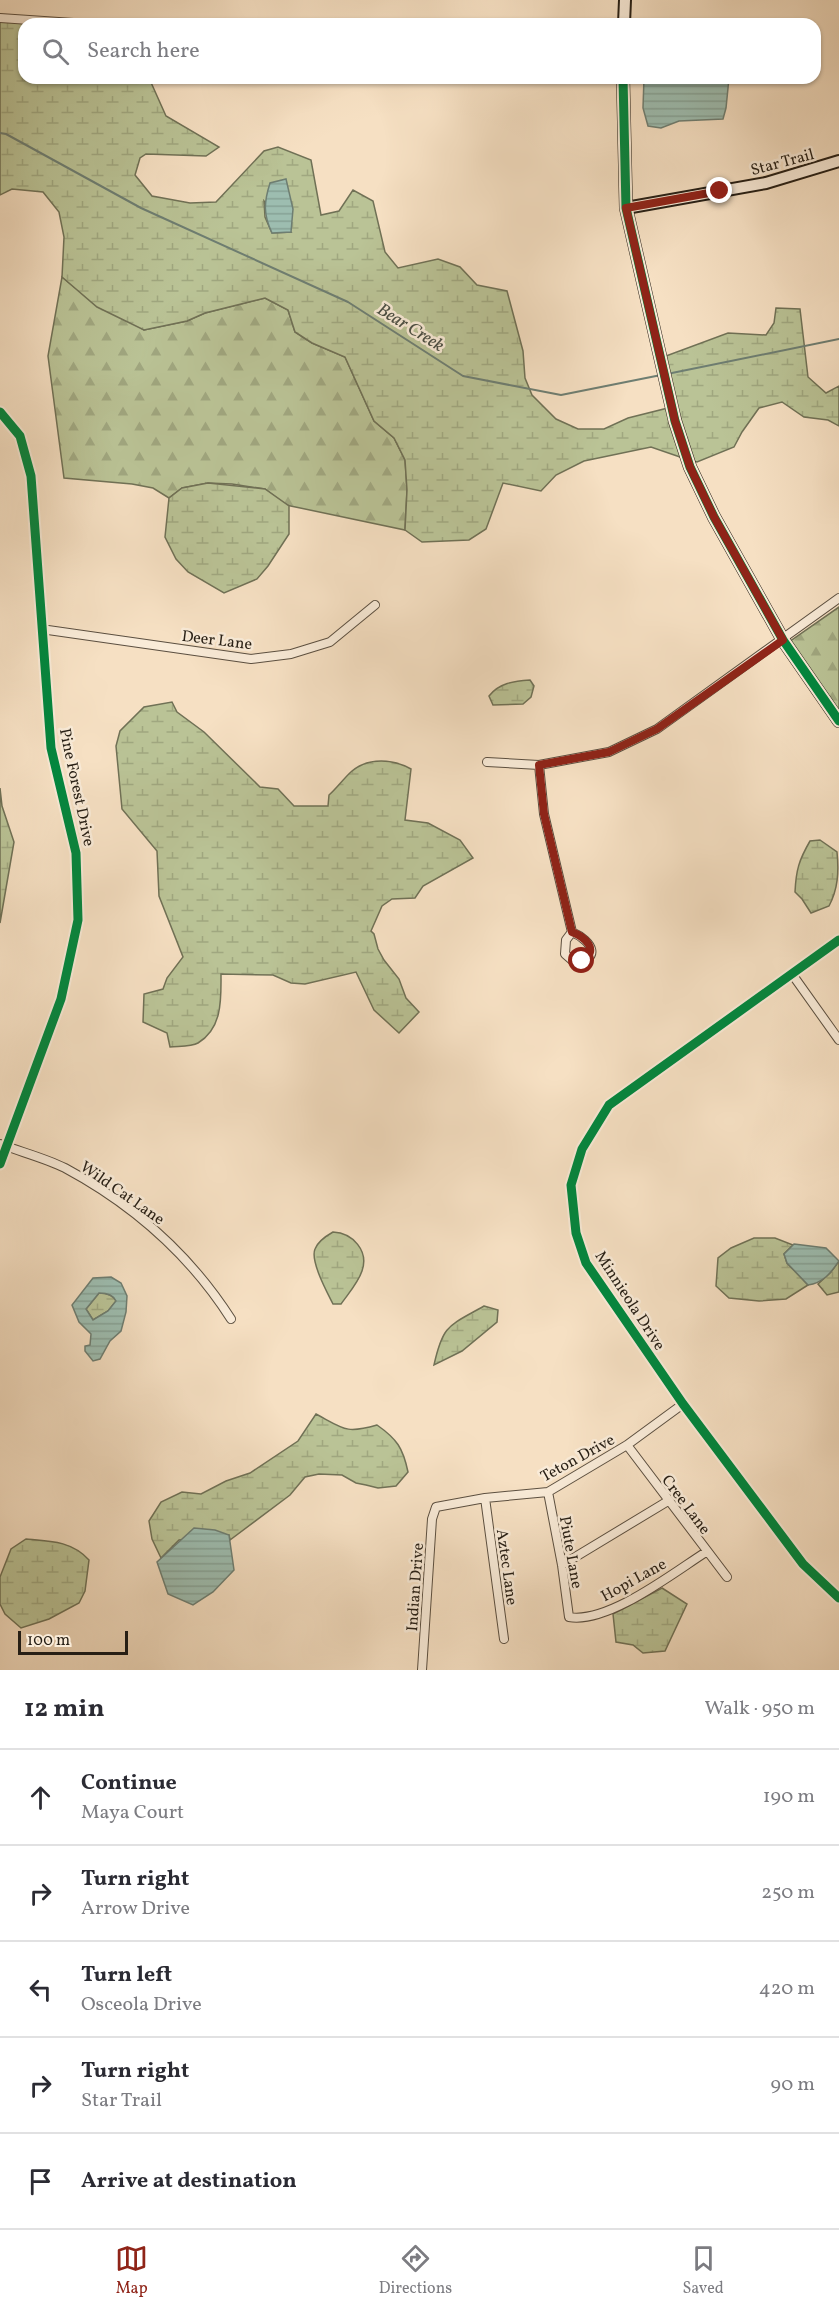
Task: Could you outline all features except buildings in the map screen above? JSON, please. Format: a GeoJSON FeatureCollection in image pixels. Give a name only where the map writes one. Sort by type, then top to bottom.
{"type":"FeatureCollection","features":[{"type":"Feature","properties":{"kind":"street"},"geometry":{"type":"LineString","coordinates":[[624,18],[625,0]]}},
{"type":"Feature","properties":{"kind":"street"},"geometry":{"type":"LineString","coordinates":[[0,18],[18,19]]}},
{"type":"Feature","properties":{"kind":"street"},"geometry":{"type":"LineString","coordinates":[[623,84],[626,208],[675,421],[690,467],[714,517],[783,640],[839,721]]}},
{"type":"Feature","properties":{"kind":"street","name":"Star Trail"},"geometry":{"type":"LineString","coordinates":[[626,208],[766,183],[839,161]]}},
{"type":"Feature","properties":{"kind":"street","name":"Pine Forest Drive"},"geometry":{"type":"LineString","coordinates":[[0,412],[21,436],[31,476],[51,747],[76,853],[78,920],[61,999],[3,1145],[0,1164]]}},
{"type":"Feature","properties":{"kind":"street"},"geometry":{"type":"LineString","coordinates":[[487,762],[539,765],[609,752],[657,729],[839,598]]}},
{"type":"Feature","properties":{"kind":"street","name":"Deer Lane"},"geometry":{"type":"LineString","coordinates":[[41,628],[251,659],[291,654],[330,642],[375,605]]}},
{"type":"Feature","properties":{"kind":"street"},"geometry":{"type":"LineString","coordinates":[[539,765],[544,814],[572,932]]}},
{"type":"Feature","properties":{"kind":"street","name":"Minnieola Drive"},"geometry":{"type":"LineString","coordinates":[[839,940],[609,1105],[582,1149],[571,1185],[576,1233],[586,1263],[683,1404],[803,1564],[839,1598]]}},
{"type":"Feature","properties":{"kind":"street"},"geometry":{"type":"LineString","coordinates":[[792,974],[839,1040]]}},
{"type":"Feature","properties":{"kind":"street","name":"Wild Cat Lane"},"geometry":{"type":"LineString","coordinates":[[3,1145],[64,1167],[148,1224],[175,1248],[206,1284],[231,1319]]}},
{"type":"Feature","properties":{"kind":"street","name":"Teton Drive"},"geometry":{"type":"LineString","coordinates":[[436,1507],[485,1498],[548,1492],[627,1445],[683,1404]]}},
{"type":"Feature","properties":{"kind":"street","name":"Cree Lane"},"geometry":{"type":"LineString","coordinates":[[627,1445],[727,1577]]}},
{"type":"Feature","properties":{"kind":"street","name":"Piute Lane"},"geometry":{"type":"LineString","coordinates":[[548,1492],[569,1617]]}},
{"type":"Feature","properties":{"kind":"street","name":"Aztec Lane"},"geometry":{"type":"LineString","coordinates":[[485,1498],[504,1639]]}},
{"type":"Feature","properties":{"kind":"street"},"geometry":{"type":"LineString","coordinates":[[562,1565],[668,1501]]}},
{"type":"Feature","properties":{"kind":"street","name":"Indian Drive"},"geometry":{"type":"LineString","coordinates":[[422,1670],[432,1520],[436,1507]]}},
{"type":"Feature","properties":{"kind":"street","name":"Hopi Lane"},"geometry":{"type":"LineString","coordinates":[[569,1617],[579,1619],[615,1608],[706,1552]]}},
{"type":"Feature","properties":{"kind":"green space"},"geometry":{"type":"Polygon","coordinates":[[[0,18],[18,20],[18,84],[152,84],[166,116],[219,147],[206,156],[146,154],[140,158],[135,175],[152,196],[190,203],[216,202],[264,151],[278,147],[311,160],[321,215],[339,211],[353,190],[373,201],[385,252],[398,268],[438,259],[460,267],[477,285],[507,291],[523,351],[525,378],[532,395],[556,419],[578,429],[604,429],[628,418],[668,408],[683,458],[651,447],[584,461],[556,475],[541,491],[503,483],[486,529],[469,540],[422,542],[405,530],[407,490],[405,460],[394,438],[374,421],[345,357],[312,343],[295,332],[288,310],[265,298],[205,313],[187,321],[144,330],[97,307],[62,277],[64,237],[59,212],[43,192],[12,189],[0,195],[0,18]],[[264,201],[265,217],[272,233],[291,232],[264,201]]]}},
{"type":"Feature","properties":{"kind":"green space"},"geometry":{"type":"Polygon","coordinates":[[[62,277],[74,287],[144,330],[187,321],[205,313],[265,298],[288,310],[295,332],[312,343],[345,357],[374,421],[394,438],[405,460],[407,490],[405,530],[286,505],[265,489],[208,483],[182,488],[169,498],[153,488],[132,484],[64,478],[48,356],[62,277]]]}},
{"type":"Feature","properties":{"kind":"green space"},"geometry":{"type":"Polygon","coordinates":[[[776,308],[800,309],[808,377],[826,393],[839,386],[839,426],[828,420],[804,417],[782,402],[759,408],[734,447],[697,462],[693,461],[679,420],[666,356],[728,333],[766,335],[774,323],[776,308]]]}},
{"type":"Feature","properties":{"kind":"green space"},"geometry":{"type":"Polygon","coordinates":[[[208,483],[265,489],[289,506],[289,534],[268,566],[257,579],[224,593],[188,572],[176,559],[165,537],[169,498],[182,488],[208,483]]]}},
{"type":"Feature","properties":{"kind":"green space"},"geometry":{"type":"Polygon","coordinates":[[[839,607],[839,714],[789,642],[839,607]]]}},
{"type":"Feature","properties":{"kind":"green space"},"geometry":{"type":"Polygon","coordinates":[[[530,680],[534,686],[531,697],[523,704],[493,705],[489,696],[497,688],[513,682],[530,680]]]}},
{"type":"Feature","properties":{"kind":"green space"},"geometry":{"type":"Polygon","coordinates":[[[172,702],[177,712],[204,732],[260,787],[278,789],[294,806],[328,806],[329,795],[352,771],[366,763],[381,761],[397,763],[411,769],[405,820],[428,823],[460,840],[473,858],[423,886],[415,898],[392,899],[382,906],[371,931],[384,960],[399,979],[406,998],[419,1012],[399,1033],[374,1010],[356,972],[305,984],[291,983],[273,975],[221,974],[219,1012],[216,1021],[206,1037],[192,1045],[170,1047],[167,1033],[143,1022],[144,994],[163,989],[167,978],[183,957],[159,896],[157,851],[122,809],[116,746],[120,731],[144,707],[172,702]]]}},
{"type":"Feature","properties":{"kind":"green space"},"geometry":{"type":"Polygon","coordinates":[[[0,788],[2,806],[14,842],[0,923],[0,788]]]}},
{"type":"Feature","properties":{"kind":"green space"},"geometry":{"type":"Polygon","coordinates":[[[820,840],[837,852],[837,880],[829,906],[811,913],[795,892],[796,877],[810,841],[820,840]]]}},
{"type":"Feature","properties":{"kind":"green space"},"geometry":{"type":"Polygon","coordinates":[[[333,1232],[347,1236],[358,1244],[364,1264],[355,1284],[341,1304],[333,1304],[320,1277],[314,1254],[318,1244],[333,1232]]]}},
{"type":"Feature","properties":{"kind":"green space"},"geometry":{"type":"Polygon","coordinates":[[[754,1238],[775,1238],[793,1245],[784,1254],[787,1263],[808,1285],[786,1299],[759,1301],[729,1298],[716,1286],[718,1258],[731,1248],[754,1238]]]}},
{"type":"Feature","properties":{"kind":"green space"},"geometry":{"type":"Polygon","coordinates":[[[839,1261],[839,1292],[827,1295],[818,1284],[839,1261]]]}},
{"type":"Feature","properties":{"kind":"green space"},"geometry":{"type":"Polygon","coordinates":[[[99,1293],[109,1294],[116,1301],[108,1311],[93,1320],[86,1309],[99,1293]]]}},
{"type":"Feature","properties":{"kind":"green space"},"geometry":{"type":"Polygon","coordinates":[[[484,1306],[498,1310],[497,1322],[462,1351],[434,1365],[441,1341],[449,1328],[484,1306]]]}},
{"type":"Feature","properties":{"kind":"green space"},"geometry":{"type":"Polygon","coordinates":[[[316,1414],[345,1428],[358,1429],[377,1425],[398,1445],[404,1456],[408,1472],[396,1486],[378,1488],[356,1483],[342,1475],[319,1474],[305,1477],[290,1495],[230,1540],[229,1535],[179,1540],[161,1558],[152,1539],[149,1521],[161,1502],[182,1492],[201,1494],[226,1481],[250,1473],[298,1441],[316,1414]]]}},
{"type":"Feature","properties":{"kind":"green space"},"geometry":{"type":"Polygon","coordinates":[[[26,1539],[68,1546],[89,1560],[85,1591],[79,1603],[49,1619],[21,1628],[5,1614],[0,1604],[0,1577],[11,1549],[26,1539]]]}},
{"type":"Feature","properties":{"kind":"green space"},"geometry":{"type":"Polygon","coordinates":[[[662,1588],[687,1604],[665,1651],[643,1653],[633,1645],[616,1642],[613,1614],[662,1588]]]}},
{"type":"Feature","properties":{"kind":"shaded area"},"geometry":{"type":"Polygon","coordinates":[[[644,84],[728,84],[723,119],[679,121],[661,128],[648,126],[643,108],[644,84]]]}},
{"type":"Feature","properties":{"kind":"shaded area"},"geometry":{"type":"Polygon","coordinates":[[[286,179],[293,209],[291,232],[272,233],[266,214],[268,190],[270,183],[286,179]]]}},
{"type":"Feature","properties":{"kind":"shaded area"},"geometry":{"type":"Polygon","coordinates":[[[794,1244],[826,1248],[839,1261],[826,1277],[808,1285],[787,1263],[784,1254],[794,1244]]]}},
{"type":"Feature","properties":{"kind":"shaded area"},"geometry":{"type":"Polygon","coordinates":[[[111,1277],[121,1283],[127,1296],[121,1331],[110,1341],[100,1359],[93,1361],[85,1351],[85,1346],[90,1345],[91,1334],[79,1322],[72,1305],[93,1278],[111,1277]],[[99,1293],[86,1309],[93,1320],[108,1311],[116,1301],[111,1295],[99,1293]]]}},
{"type":"Feature","properties":{"kind":"shaded area"},"geometry":{"type":"Polygon","coordinates":[[[194,1528],[215,1530],[229,1535],[234,1570],[213,1592],[193,1605],[168,1594],[157,1562],[194,1528]]]}},
{"type":"Feature","properties":{"kind":"waterway","name":"Bear Creek"},"geometry":{"type":"LineString","coordinates":[[0,133],[6,134],[141,208],[348,302],[463,376],[561,395],[661,375]]}},
{"type":"Feature","properties":{"kind":"waterway","name":"Bear Creek"},"geometry":{"type":"LineString","coordinates":[[667,374],[839,339]]}},
{"type":"Feature","properties":{"kind":"cycle path"},"geometry":{"type":"LineString","coordinates":[[623,84],[626,208],[675,421],[690,467],[714,517],[783,640],[839,721]]}},
{"type":"Feature","properties":{"kind":"cycle path"},"geometry":{"type":"LineString","coordinates":[[0,412],[20,436],[31,476],[51,748],[76,853],[78,920],[61,999],[0,1164]]}},
{"type":"Feature","properties":{"kind":"cycle path"},"geometry":{"type":"LineString","coordinates":[[839,940],[609,1105],[582,1149],[571,1185],[576,1233],[586,1263],[683,1404],[803,1564],[839,1598]]}},
{"type":"Feature","properties":{"kind":"route"},"geometry":{"type":"LineString","coordinates":[[582,961],[588,957],[591,950],[585,937],[572,932],[544,814],[539,765],[609,752],[657,729],[783,640],[714,517],[690,467],[675,421],[626,208],[720,191]]}}]}
